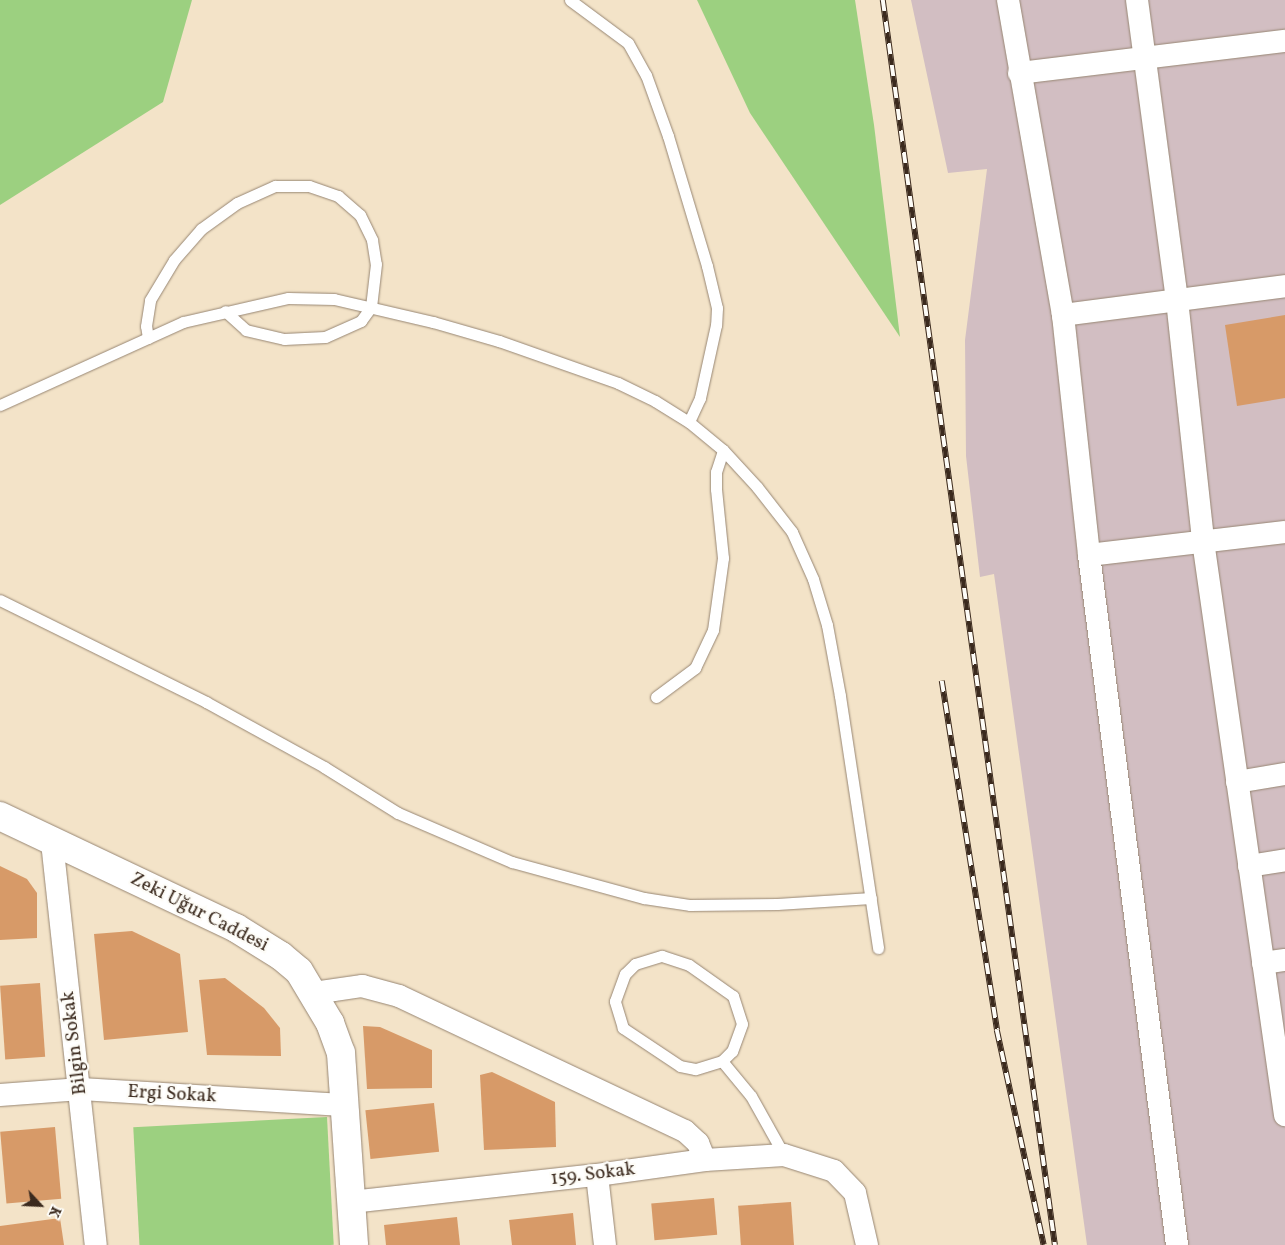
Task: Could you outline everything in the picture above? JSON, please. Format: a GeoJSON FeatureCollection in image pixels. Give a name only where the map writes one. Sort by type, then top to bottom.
{"type":"FeatureCollection","features":[{"type":"Feature","properties":{"kind":"main road","name":"Zeki Uğur Caddesi"},"geometry":{"type":"LineString","coordinates":[[0,816],[236,928],[281,956],[299,971],[314,993],[330,1023],[341,1053],[354,1245]]}},
{"type":"Feature","properties":{"kind":"street"},"geometry":{"type":"LineString","coordinates":[[1008,0],[1019,73],[1063,315],[1089,555],[1177,1245]]}},
{"type":"Feature","properties":{"kind":"street"},"geometry":{"type":"LineString","coordinates":[[1137,0],[1142,58],[1177,300],[1203,541],[1249,866],[1274,961],[1285,1115]]}},
{"type":"Feature","properties":{"kind":"street"},"geometry":{"type":"LineString","coordinates":[[1019,73],[1285,41]]}},
{"type":"Feature","properties":{"kind":"street"},"geometry":{"type":"LineString","coordinates":[[1063,315],[1285,286]]}},
{"type":"Feature","properties":{"kind":"street"},"geometry":{"type":"LineString","coordinates":[[1089,555],[1285,532]]}},
{"type":"Feature","properties":{"kind":"street"},"geometry":{"type":"LineString","coordinates":[[1238,782],[1285,774]]}},
{"type":"Feature","properties":{"kind":"street","name":"Bilgin Sokak"},"geometry":{"type":"LineString","coordinates":[[52,842],[81,1089],[96,1245]]}},
{"type":"Feature","properties":{"kind":"street"},"geometry":{"type":"LineString","coordinates":[[1249,866],[1285,860]]}},
{"type":"Feature","properties":{"kind":"street"},"geometry":{"type":"LineString","coordinates":[[314,993],[362,986],[399,996],[684,1131],[698,1143],[705,1160]]}},
{"type":"Feature","properties":{"kind":"street","name":"Ergi Sokak"},"geometry":{"type":"LineString","coordinates":[[0,1095],[81,1089],[344,1105]]}},
{"type":"Feature","properties":{"kind":"street","name":"159. Sokak"},"geometry":{"type":"LineString","coordinates":[[351,1202],[598,1175],[705,1160],[784,1155],[834,1171],[855,1193],[867,1245]]}},
{"type":"Feature","properties":{"kind":"street"},"geometry":{"type":"LineString","coordinates":[[598,1175],[605,1245]]}},
{"type":"Feature","properties":{"kind":"lane"},"geometry":{"type":"LineString","coordinates":[[570,0],[628,43],[646,75],[668,136],[707,266],[718,308],[716,325],[700,398],[688,422]]}},
{"type":"Feature","properties":{"kind":"lane"},"geometry":{"type":"LineString","coordinates":[[148,338],[146,326],[150,300],[188,243],[237,203],[275,186],[309,186],[326,191],[349,204],[360,215],[375,253],[371,307],[366,317],[349,327],[324,337],[305,340],[252,332],[239,326],[225,311]]}},
{"type":"Feature","properties":{"kind":"lane"},"geometry":{"type":"LineString","coordinates":[[0,405],[183,322],[288,298],[334,300],[371,307],[499,340],[618,383],[688,422],[723,450],[757,487],[792,532],[813,578],[827,625],[840,696],[878,948]]}},
{"type":"Feature","properties":{"kind":"lane"},"geometry":{"type":"LineString","coordinates":[[656,697],[695,668],[713,630],[723,558],[716,472],[723,450]]}},
{"type":"Feature","properties":{"kind":"lane"},"geometry":{"type":"LineString","coordinates":[[0,600],[206,702],[324,767],[398,813],[512,862],[644,898],[690,905],[777,904],[871,898]]}},
{"type":"Feature","properties":{"kind":"lane"},"geometry":{"type":"LineString","coordinates":[[648,958],[676,958],[733,996],[742,1024],[739,1038],[722,1060],[694,1069],[680,1066],[623,1028],[615,1001],[625,974],[648,958]]}},
{"type":"Feature","properties":{"kind":"lane"},"geometry":{"type":"LineString","coordinates":[[722,1060],[751,1096],[784,1155]]}},
{"type":"Feature","properties":{"kind":"shaded area"},"geometry":{"type":"Polygon","coordinates":[[[911,0],[1285,0],[1285,1245],[1087,1245],[994,574],[980,577],[966,456],[965,340],[987,169],[948,173],[911,0]]]}},
{"type":"Feature","properties":{"kind":"green space"},"geometry":{"type":"Polygon","coordinates":[[[0,0],[192,0],[163,102],[0,205],[0,0]]]}},
{"type":"Feature","properties":{"kind":"green space"},"geometry":{"type":"Polygon","coordinates":[[[697,0],[855,0],[874,125],[900,337],[750,113],[697,0]]]}},
{"type":"Feature","properties":{"kind":"green space"},"geometry":{"type":"Polygon","coordinates":[[[327,1117],[334,1245],[139,1245],[133,1127],[327,1117]]]}},
{"type":"Feature","properties":{"kind":"building"},"geometry":{"type":"Polygon","coordinates":[[[1285,315],[1285,398],[1237,406],[1225,325],[1285,315]]]}},
{"type":"Feature","properties":{"kind":"building"},"geometry":{"type":"Polygon","coordinates":[[[0,866],[27,879],[37,893],[37,938],[0,940],[0,866]]]}},
{"type":"Feature","properties":{"kind":"building"},"geometry":{"type":"Polygon","coordinates":[[[132,931],[180,954],[188,1032],[104,1040],[94,934],[132,931]]]}},
{"type":"Feature","properties":{"kind":"building"},"geometry":{"type":"Polygon","coordinates":[[[225,978],[264,1008],[280,1028],[281,1056],[207,1055],[199,980],[225,978]]]}},
{"type":"Feature","properties":{"kind":"building"},"geometry":{"type":"Polygon","coordinates":[[[40,983],[45,1057],[5,1060],[0,986],[40,983]]]}},
{"type":"Feature","properties":{"kind":"building"},"geometry":{"type":"Polygon","coordinates":[[[363,1026],[380,1027],[432,1050],[432,1088],[367,1089],[363,1026]]]}},
{"type":"Feature","properties":{"kind":"building"},"geometry":{"type":"Polygon","coordinates":[[[492,1072],[555,1102],[556,1147],[484,1150],[480,1075],[492,1072]]]}},
{"type":"Feature","properties":{"kind":"building"},"geometry":{"type":"Polygon","coordinates":[[[434,1103],[439,1152],[370,1159],[365,1110],[434,1103]]]}},
{"type":"Feature","properties":{"kind":"building"},"geometry":{"type":"Polygon","coordinates":[[[55,1127],[61,1199],[6,1204],[0,1132],[55,1127]]]}},
{"type":"Feature","properties":{"kind":"building"},"geometry":{"type":"Polygon","coordinates":[[[714,1198],[717,1235],[654,1240],[651,1203],[714,1198]]]}},
{"type":"Feature","properties":{"kind":"building"},"geometry":{"type":"Polygon","coordinates":[[[791,1202],[794,1245],[741,1245],[738,1206],[791,1202]]]}},
{"type":"Feature","properties":{"kind":"building"},"geometry":{"type":"Polygon","coordinates":[[[573,1213],[576,1245],[512,1245],[509,1220],[573,1213]]]}},
{"type":"Feature","properties":{"kind":"building"},"geometry":{"type":"Polygon","coordinates":[[[457,1217],[460,1245],[386,1245],[384,1225],[457,1217]]]}},
{"type":"Feature","properties":{"kind":"building"},"geometry":{"type":"Polygon","coordinates":[[[60,1218],[64,1245],[0,1245],[0,1226],[60,1218]]]}},
{"type":"Feature","properties":{"kind":"railway"},"geometry":{"type":"LineString","coordinates":[[883,0],[1055,1245]]}},
{"type":"Feature","properties":{"kind":"railway"},"geometry":{"type":"LineString","coordinates":[[942,681],[997,1030],[1044,1245]]}}]}
